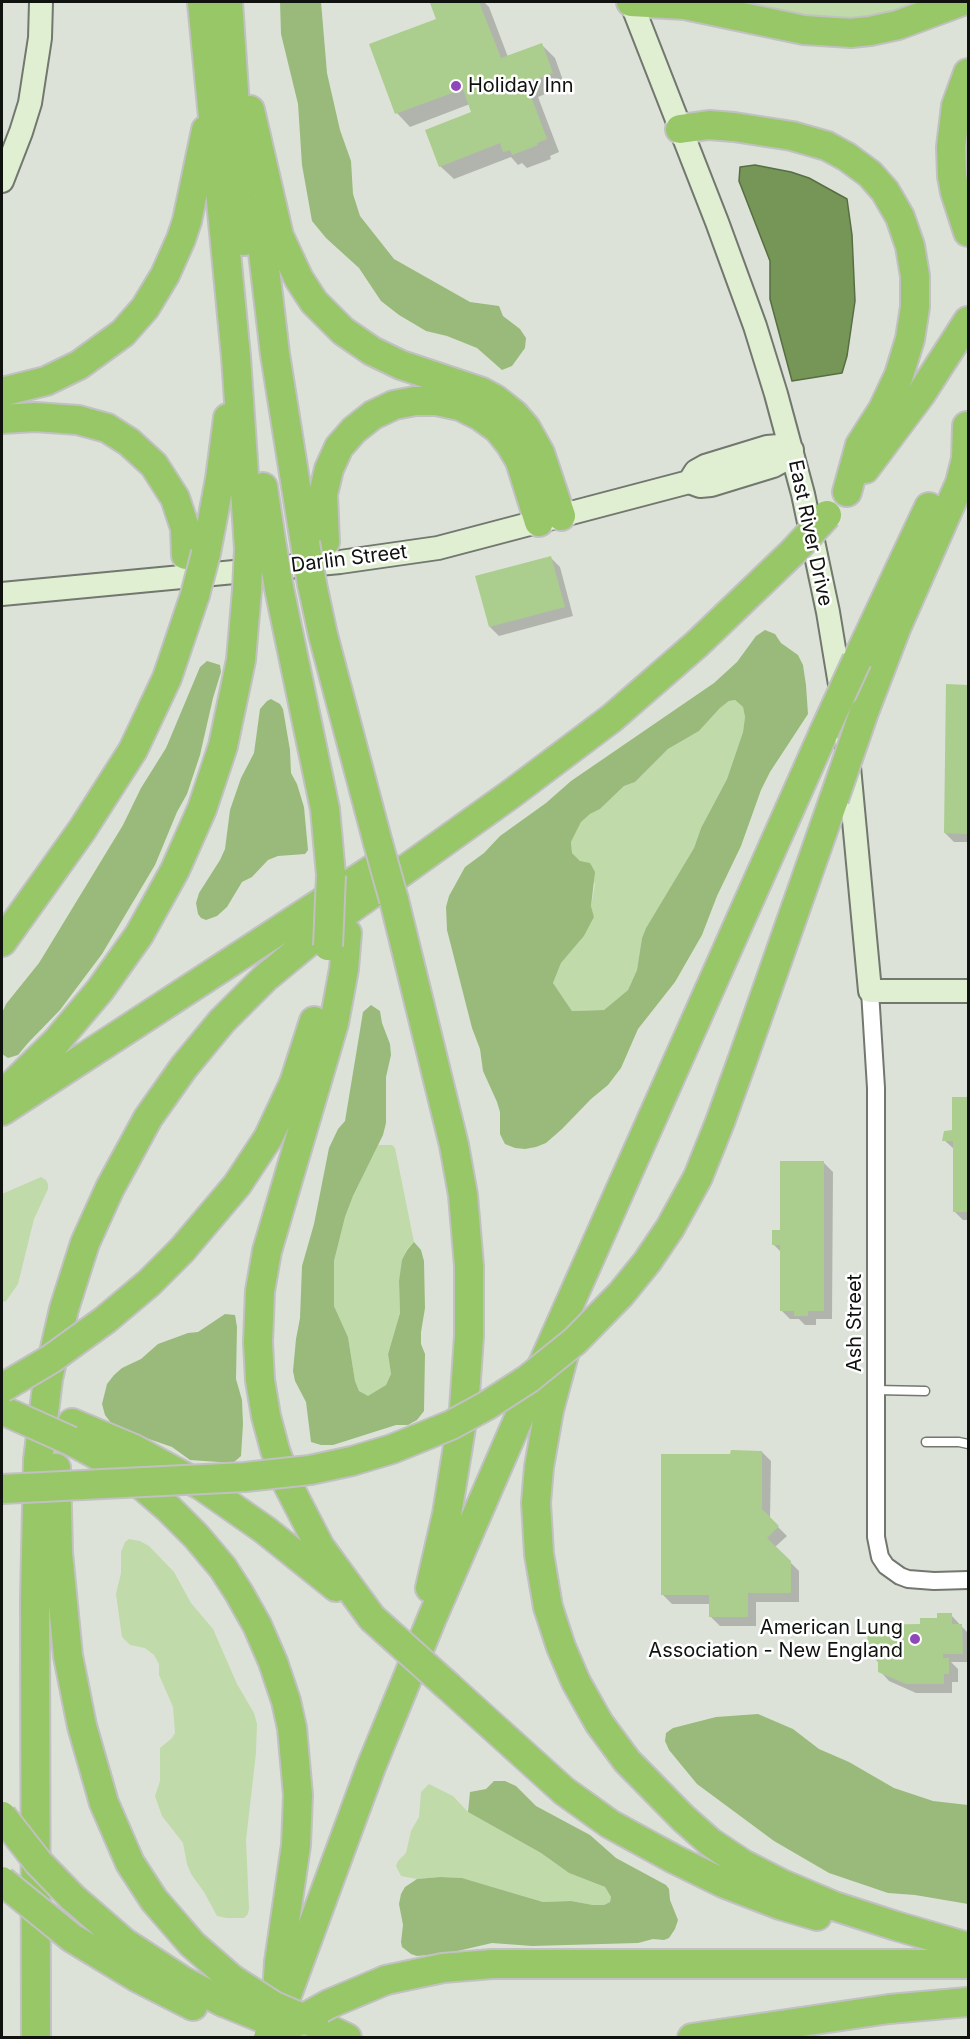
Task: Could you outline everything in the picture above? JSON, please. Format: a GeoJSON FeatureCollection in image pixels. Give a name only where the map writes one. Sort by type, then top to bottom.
{"type":"FeatureCollection","features":[{"type":"Feature","properties":{"kind":"highway"},"geometry":{"type":"LineString","coordinates":[[202,2],[236,357],[260,548],[279,588],[302,700],[328,788],[338,871],[338,939],[344,969],[334,1023],[267,1251],[260,1291],[258,1342],[260,1380],[272,1440],[301,1513],[320,1547],[372,1618]]}},
{"type":"Feature","properties":{"kind":"highway"},"geometry":{"type":"LineString","coordinates":[[2,1095],[48,1050],[96,996],[139,935],[169,882],[202,808],[223,746],[241,660],[248,590],[260,548],[257,436],[228,2]]}},
{"type":"Feature","properties":{"kind":"highway"},"geometry":{"type":"LineString","coordinates":[[240,2],[258,211],[275,354],[315,543],[321,584],[339,637],[353,751],[438,1074],[456,1153],[465,1218],[470,1300],[465,1393],[448,1506],[428,1597],[395,1705]]}},
{"type":"Feature","properties":{"kind":"highway"},"geometry":{"type":"LineString","coordinates":[[631,2],[692,6],[804,30],[851,33],[898,25],[960,2]]}},
{"type":"Feature","properties":{"kind":"highway"},"geometry":{"type":"LineString","coordinates":[[969,73],[953,121],[951,147],[955,192],[969,232]]}},
{"type":"Feature","properties":{"kind":"highway"},"geometry":{"type":"LineString","coordinates":[[2,392],[46,381],[79,365],[113,342],[145,308],[165,275],[187,221],[212,102]]}},
{"type":"Feature","properties":{"kind":"highway"},"geometry":{"type":"LineString","coordinates":[[250,110],[279,236],[299,279],[314,302],[343,331],[372,351],[401,365],[474,388],[495,399],[513,414],[526,428],[550,477],[550,519]]}},
{"type":"Feature","properties":{"kind":"highway"},"geometry":{"type":"LineString","coordinates":[[681,129],[716,125],[734,127],[785,135],[827,146],[852,160],[870,174],[892,202],[900,218],[909,240],[914,270],[915,295],[911,332],[901,371],[883,409],[860,445],[847,492]]}},
{"type":"Feature","properties":{"kind":"highway"},"geometry":{"type":"LineString","coordinates":[[36,2037],[35,1667],[38,1460],[43,1411],[53,1354],[70,1287],[85,1243],[110,1188],[148,1118],[193,1056],[240,1002],[300,947],[339,916],[511,794],[600,726],[697,644],[794,551],[847,492],[916,401],[969,321]]}},
{"type":"Feature","properties":{"kind":"highway"},"geometry":{"type":"LineString","coordinates":[[2,942],[82,830],[122,769],[157,702],[189,604],[196,554],[220,479],[236,357]]}},
{"type":"Feature","properties":{"kind":"highway"},"geometry":{"type":"LineString","coordinates":[[315,543],[329,469],[339,447],[354,430],[373,415],[394,405],[415,401],[437,401],[460,406],[480,416],[498,429],[520,461],[550,519]]}},
{"type":"Feature","properties":{"kind":"highway"},"geometry":{"type":"LineString","coordinates":[[2,419],[45,417],[78,420],[107,428],[129,442],[154,465],[175,498],[196,554]]}},
{"type":"Feature","properties":{"kind":"highway"},"geometry":{"type":"LineString","coordinates":[[274,2032],[395,1705],[461,1549],[824,732],[968,425]]}},
{"type":"Feature","properties":{"kind":"highway"},"geometry":{"type":"LineString","coordinates":[[2,1489],[244,1477],[310,1470],[352,1461],[451,1425],[492,1403],[542,1369],[575,1341],[621,1294],[647,1262],[670,1228],[698,1177],[720,1122],[864,712],[897,626],[960,483],[965,465],[968,425]]}},
{"type":"Feature","properties":{"kind":"highway"},"geometry":{"type":"LineString","coordinates":[[2,1111],[443,823],[551,748],[600,726]]}},
{"type":"Feature","properties":{"kind":"highway"},"geometry":{"type":"LineString","coordinates":[[2,1388],[51,1359],[140,1291],[182,1250],[237,1185],[262,1147],[294,1083],[311,1034],[338,939]]}},
{"type":"Feature","properties":{"kind":"highway"},"geometry":{"type":"LineString","coordinates":[[85,1243],[61,1395],[56,1449],[56,1504],[67,1647],[87,1747],[104,1803],[130,1863],[154,1900],[177,1929],[206,1957],[224,1999],[274,2032]]}},
{"type":"Feature","properties":{"kind":"highway"},"geometry":{"type":"LineString","coordinates":[[588,1262],[549,1410],[539,1467],[536,1503],[539,1554],[548,1607],[561,1647],[588,1705],[612,1742],[644,1780],[696,1831],[733,1857],[772,1879],[834,1906],[969,1947]]}},
{"type":"Feature","properties":{"kind":"highway"},"geometry":{"type":"LineString","coordinates":[[12,1410],[159,1462],[212,1492],[280,1542],[372,1618],[543,1773],[582,1805],[623,1832],[683,1864],[752,1895],[822,1918],[905,1937],[969,1947]]}},
{"type":"Feature","properties":{"kind":"highway"},"geometry":{"type":"LineString","coordinates":[[72,1432],[102,1458],[138,1482],[162,1502],[196,1536],[223,1568],[244,1601],[273,1662],[292,1728],[298,1795],[295,1857],[278,1974],[274,2032]]}},
{"type":"Feature","properties":{"kind":"highway"},"geometry":{"type":"LineString","coordinates":[[2,1816],[38,1862],[72,1897],[125,1943],[183,1981],[272,2022],[331,2034]]}},
{"type":"Feature","properties":{"kind":"highway"},"geometry":{"type":"LineString","coordinates":[[2,1881],[72,1938],[144,1981],[179,1999],[224,1999]]}},
{"type":"Feature","properties":{"kind":"highway"},"geometry":{"type":"LineString","coordinates":[[274,2032],[336,2001],[386,1980],[443,1968],[500,1964],[969,1964]]}},
{"type":"Feature","properties":{"kind":"highway"},"geometry":{"type":"LineString","coordinates":[[692,2037],[889,2009],[969,2002]]}},
{"type":"Feature","properties":{"kind":"highway"},"geometry":{"type":"LineString","coordinates":[[818,2037],[857,2027],[889,2009]]}},
{"type":"Feature","properties":{"kind":"street"},"geometry":{"type":"LineString","coordinates":[[2,181],[30,103],[40,38],[41,2]]}},
{"type":"Feature","properties":{"kind":"street","name":"East River Drive"},"geometry":{"type":"LineString","coordinates":[[631,2],[755,326],[792,450],[828,612],[843,703],[870,991]]}},
{"type":"Feature","properties":{"kind":"street","name":"Darlin Street"},"geometry":{"type":"LineString","coordinates":[[2,594],[340,562],[413,552],[467,541],[689,482],[696,471],[705,466],[767,447],[779,446],[792,450]]}},
{"type":"Feature","properties":{"kind":"street"},"geometry":{"type":"LineString","coordinates":[[870,991],[969,991]]}},
{"type":"Feature","properties":{"kind":"street","name":"Ash Street"},"geometry":{"type":"LineString","coordinates":[[870,991],[876,1088],[876,1537],[880,1557],[893,1573],[908,1579],[969,1580]]}},
{"type":"Feature","properties":{"kind":"lane"},"geometry":{"type":"LineString","coordinates":[[876,1390],[925,1391]]}},
{"type":"Feature","properties":{"kind":"lane"},"geometry":{"type":"LineString","coordinates":[[926,1442],[969,1444]]}},
{"type":"Feature","properties":{"kind":"shaded area"},"geometry":{"type":"Polygon","coordinates":[[[280,2],[321,2],[327,73],[340,130],[351,161],[353,194],[360,216],[394,259],[470,302],[499,306],[503,316],[520,329],[526,338],[525,348],[512,366],[502,370],[477,348],[447,336],[426,331],[399,315],[381,301],[359,268],[326,238],[312,221],[302,165],[298,104],[281,34],[280,2]]]}},
{"type":"Feature","properties":{"kind":"shaded area"},"geometry":{"type":"Polygon","coordinates":[[[710,2],[942,2],[853,25],[710,2]]]}},
{"type":"Feature","properties":{"kind":"shaded area"},"geometry":{"type":"Polygon","coordinates":[[[755,165],[809,178],[847,199],[852,235],[855,301],[847,356],[842,373],[792,381],[770,299],[770,261],[739,181],[740,167],[755,165]]]}},
{"type":"Feature","properties":{"kind":"shaded area"},"geometry":{"type":"Polygon","coordinates":[[[765,630],[775,634],[781,643],[798,655],[803,665],[808,714],[770,772],[761,790],[741,846],[717,896],[702,935],[675,982],[638,1029],[621,1068],[608,1085],[546,1143],[525,1149],[505,1144],[500,1134],[500,1112],[483,1071],[480,1049],[472,1028],[447,930],[446,907],[449,896],[465,867],[484,853],[500,836],[546,803],[571,781],[714,683],[737,662],[756,636],[765,630]],[[735,700],[729,701],[699,731],[668,749],[635,782],[624,786],[600,809],[581,822],[571,842],[572,853],[580,861],[590,863],[595,872],[591,906],[594,917],[584,936],[561,963],[553,983],[572,1011],[604,1010],[628,990],[637,970],[642,938],[646,928],[694,848],[701,828],[727,779],[743,732],[745,717],[743,707],[735,700]]]}},
{"type":"Feature","properties":{"kind":"shaded area"},"geometry":{"type":"Polygon","coordinates":[[[207,661],[220,665],[221,672],[200,755],[187,794],[155,865],[102,954],[60,1010],[18,1055],[8,1058],[2,1054],[2,1013],[6,1004],[39,963],[123,825],[141,788],[166,748],[200,667],[207,661]]]}},
{"type":"Feature","properties":{"kind":"shaded area"},"geometry":{"type":"Polygon","coordinates":[[[271,699],[280,704],[283,709],[290,750],[291,773],[304,807],[308,850],[305,854],[278,856],[268,860],[252,877],[242,882],[227,907],[217,916],[206,920],[198,914],[196,903],[199,893],[225,849],[230,810],[241,778],[254,753],[260,709],[271,699]]]}},
{"type":"Feature","properties":{"kind":"shaded area"},"geometry":{"type":"Polygon","coordinates":[[[735,700],[743,707],[745,717],[743,732],[727,779],[701,828],[694,848],[646,928],[642,938],[637,970],[628,990],[604,1010],[572,1011],[553,983],[561,963],[584,936],[594,917],[591,906],[595,884],[572,853],[571,842],[581,822],[600,809],[624,786],[635,782],[668,749],[699,731],[720,708],[729,701],[735,700]]]}},
{"type":"Feature","properties":{"kind":"shaded area"},"geometry":{"type":"Polygon","coordinates":[[[371,1005],[380,1011],[390,1044],[391,1055],[386,1077],[386,1123],[383,1135],[345,1217],[334,1261],[334,1306],[348,1337],[355,1381],[359,1391],[368,1396],[386,1385],[391,1374],[388,1354],[400,1313],[399,1281],[402,1260],[414,1242],[421,1250],[424,1261],[425,1308],[421,1332],[421,1344],[425,1354],[424,1411],[417,1420],[408,1425],[396,1425],[333,1445],[321,1445],[311,1442],[306,1402],[295,1381],[293,1371],[300,1318],[302,1266],[314,1224],[329,1148],[338,1129],[345,1121],[363,1012],[371,1005]]]}},
{"type":"Feature","properties":{"kind":"shaded area"},"geometry":{"type":"Polygon","coordinates":[[[378,1145],[392,1145],[395,1148],[414,1242],[406,1250],[399,1281],[400,1313],[388,1354],[391,1374],[386,1385],[368,1397],[359,1391],[355,1381],[348,1337],[334,1306],[334,1261],[345,1217],[378,1145]]]}},
{"type":"Feature","properties":{"kind":"shaded area"},"geometry":{"type":"Polygon","coordinates":[[[41,1177],[46,1180],[48,1189],[34,1219],[18,1284],[6,1301],[2,1302],[2,1194],[41,1177]]]}},
{"type":"Feature","properties":{"kind":"shaded area"},"geometry":{"type":"Polygon","coordinates":[[[225,1314],[235,1315],[237,1327],[236,1379],[242,1400],[243,1424],[241,1456],[233,1463],[190,1460],[172,1447],[120,1429],[111,1423],[105,1415],[102,1404],[107,1384],[114,1375],[122,1368],[141,1359],[158,1344],[188,1333],[198,1332],[225,1314]]]}},
{"type":"Feature","properties":{"kind":"shaded area"},"geometry":{"type":"Polygon","coordinates":[[[129,1539],[149,1546],[174,1572],[191,1603],[213,1629],[237,1684],[254,1713],[257,1724],[256,1753],[246,1840],[249,1908],[244,1918],[217,1916],[191,1874],[183,1843],[162,1816],[155,1796],[160,1781],[160,1748],[175,1733],[173,1707],[159,1675],[159,1664],[154,1655],[145,1648],[130,1645],[122,1637],[116,1594],[121,1573],[121,1552],[125,1542],[129,1539]]]}},
{"type":"Feature","properties":{"kind":"shaded area"},"geometry":{"type":"Polygon","coordinates":[[[758,1714],[793,1729],[819,1749],[849,1762],[894,1788],[933,1801],[968,1805],[968,1904],[888,1893],[829,1873],[774,1841],[697,1784],[669,1750],[665,1741],[666,1733],[673,1728],[716,1717],[758,1714]]]}},
{"type":"Feature","properties":{"kind":"shaded area"},"geometry":{"type":"Polygon","coordinates":[[[494,1781],[505,1781],[516,1786],[536,1806],[590,1835],[616,1858],[666,1885],[678,1920],[669,1938],[638,1943],[532,1946],[492,1943],[449,1953],[417,1956],[402,1947],[403,1925],[399,1904],[401,1894],[405,1887],[417,1879],[462,1878],[543,1902],[571,1901],[604,1905],[610,1902],[611,1897],[605,1887],[569,1873],[541,1853],[468,1812],[470,1792],[486,1789],[494,1781]]]}},
{"type":"Feature","properties":{"kind":"shaded area"},"geometry":{"type":"Polygon","coordinates":[[[429,1784],[453,1796],[468,1812],[541,1853],[569,1873],[605,1887],[611,1897],[610,1902],[604,1905],[593,1905],[571,1901],[543,1902],[462,1878],[417,1879],[401,1876],[396,1866],[406,1853],[411,1831],[419,1817],[421,1792],[429,1784]]]}},
{"type":"Feature","properties":{"kind":"building","name":"Holiday Inn"},"geometry":{"type":"Polygon","coordinates":[[[479,2],[501,58],[542,43],[553,73],[526,83],[547,139],[512,155],[510,150],[503,152],[500,143],[439,167],[425,130],[471,112],[463,89],[395,114],[369,44],[436,19],[430,3],[479,2]]]}},
{"type":"Feature","properties":{"kind":"building"},"geometry":{"type":"Polygon","coordinates":[[[551,556],[565,607],[489,627],[475,576],[551,556]]]}},
{"type":"Feature","properties":{"kind":"building"},"geometry":{"type":"Polygon","coordinates":[[[946,684],[968,685],[968,834],[944,833],[946,684]]]}},
{"type":"Feature","properties":{"kind":"building"},"geometry":{"type":"Polygon","coordinates":[[[952,1097],[968,1097],[968,1212],[953,1212],[953,1141],[942,1141],[944,1131],[952,1130],[952,1097]]]}},
{"type":"Feature","properties":{"kind":"building"},"geometry":{"type":"Polygon","coordinates":[[[780,1161],[824,1161],[824,1311],[808,1311],[808,1316],[794,1316],[794,1311],[780,1311],[780,1245],[772,1245],[772,1230],[780,1230],[780,1161]]]}},
{"type":"Feature","properties":{"kind":"building"},"geometry":{"type":"Polygon","coordinates":[[[731,1450],[762,1451],[762,1509],[779,1526],[767,1538],[791,1561],[791,1593],[748,1593],[748,1617],[709,1617],[709,1595],[661,1595],[661,1454],[730,1454],[731,1450]]]}},
{"type":"Feature","properties":{"kind":"building","name":"American Lung Association - New England"},"geometry":{"type":"Polygon","coordinates":[[[937,1613],[952,1613],[952,1624],[962,1624],[963,1654],[943,1654],[943,1658],[949,1658],[949,1674],[944,1674],[944,1684],[906,1684],[878,1672],[878,1654],[868,1654],[867,1625],[920,1624],[920,1618],[937,1618],[937,1613]]]}},
{"type":"Feature","properties":{"kind":"place","name":"Holiday Inn"},"geometry":{"type":"Point","coordinates":[456,86]}},
{"type":"Feature","properties":{"kind":"place","name":"American Lung Association - New England"},"geometry":{"type":"Point","coordinates":[915,1639]}}]}
